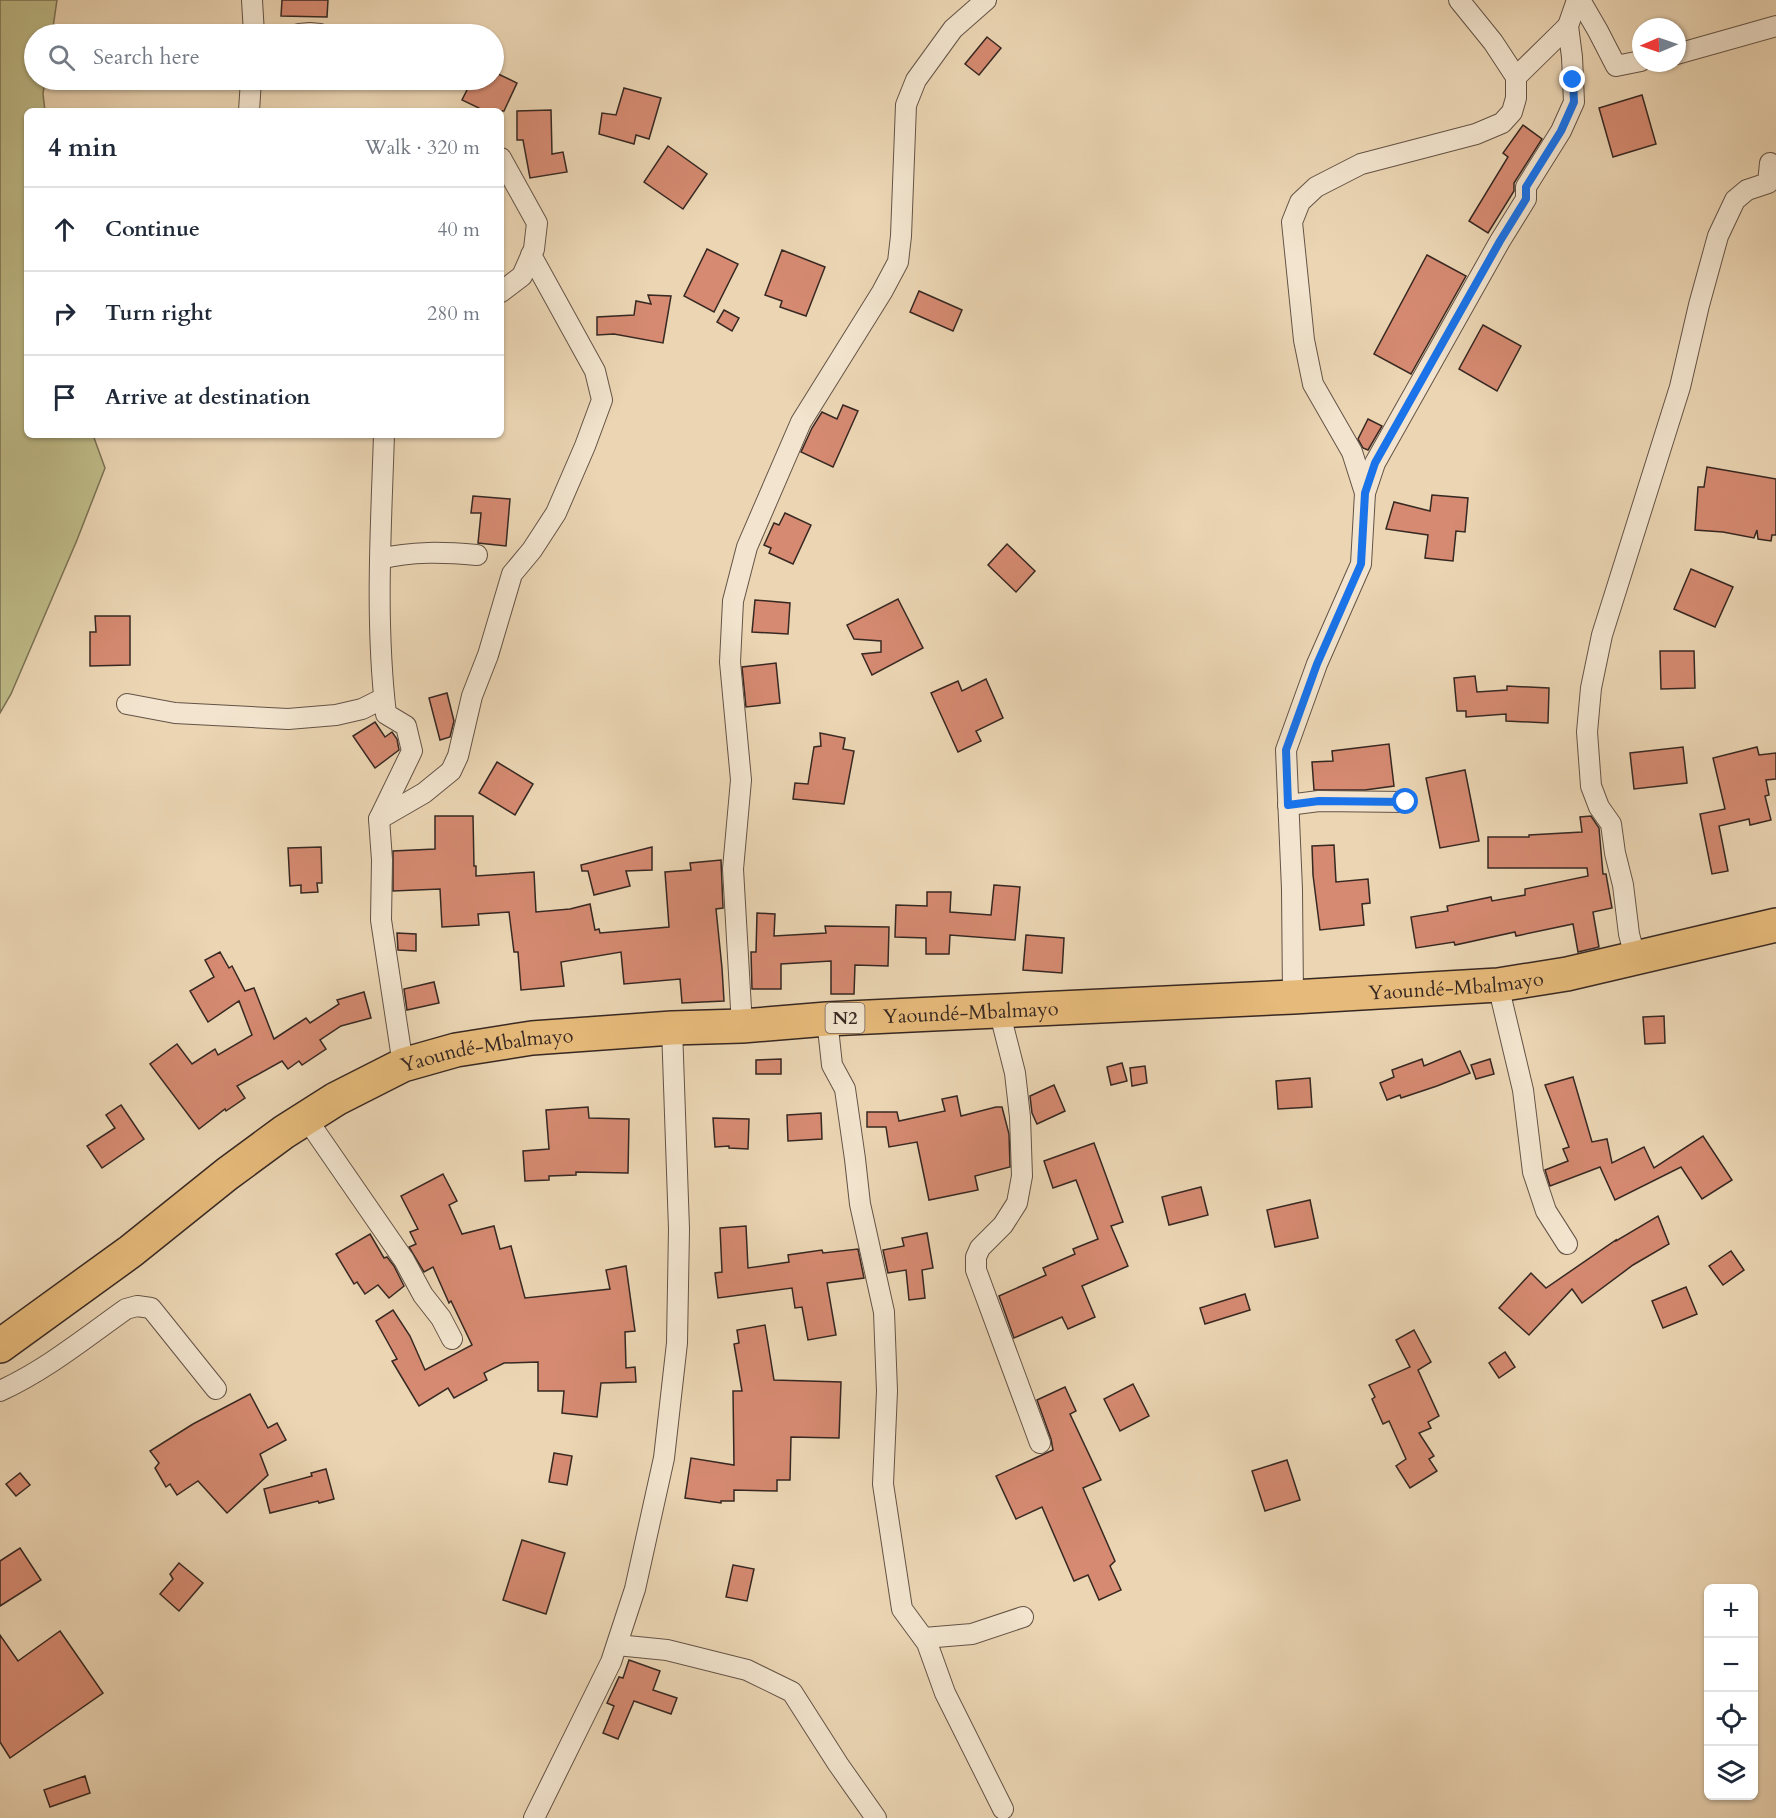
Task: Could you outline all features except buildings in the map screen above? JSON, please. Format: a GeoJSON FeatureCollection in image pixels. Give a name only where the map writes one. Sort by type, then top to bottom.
{"type":"FeatureCollection","features":[{"type":"Feature","properties":{"kind":"highway","name":"Yaoundé-Mbalmayo"},"geometry":{"type":"LineString","coordinates":[[0,1346],[131,1251],[227,1174],[306,1118],[336,1099],[403,1065],[456,1050],[532,1038],[672,1028],[1498,985],[1567,974],[1776,925]]}},
{"type":"Feature","properties":{"kind":"street"},"geometry":{"type":"LineString","coordinates":[[252,0],[253,24]]}},
{"type":"Feature","properties":{"kind":"street"},"geometry":{"type":"LineString","coordinates":[[742,1026],[733,869],[741,780],[730,662],[733,601],[747,547],[801,422],[882,292],[898,262],[906,105],[916,80],[953,29],[986,0]]}},
{"type":"Feature","properties":{"kind":"street"},"geometry":{"type":"LineString","coordinates":[[1365,493],[1352,452],[1313,384],[1304,340],[1292,222],[1300,202],[1316,187],[1361,164],[1476,134],[1502,123],[1512,112],[1516,98],[1516,77],[1493,42],[1459,0]]}},
{"type":"Feature","properties":{"kind":"street"},"geometry":{"type":"LineString","coordinates":[[1516,77],[1568,26],[1579,0]]}},
{"type":"Feature","properties":{"kind":"street"},"geometry":{"type":"LineString","coordinates":[[1579,0],[1616,66],[1632,63]]}},
{"type":"Feature","properties":{"kind":"street"},"geometry":{"type":"LineString","coordinates":[[1293,997],[1292,890],[1286,750],[1317,664],[1361,564],[1365,493],[1375,463],[1526,199],[1526,187],[1561,131],[1574,102],[1568,26]]}},
{"type":"Feature","properties":{"kind":"street"},"geometry":{"type":"LineString","coordinates":[[1686,51],[1776,26]]}},
{"type":"Feature","properties":{"kind":"street"},"geometry":{"type":"LineString","coordinates":[[249,108],[250,90]]}},
{"type":"Feature","properties":{"kind":"street"},"geometry":{"type":"LineString","coordinates":[[504,163],[537,223],[534,249],[522,276],[504,290]]}},
{"type":"Feature","properties":{"kind":"street"},"geometry":{"type":"LineString","coordinates":[[1635,957],[1629,934],[1623,885],[1611,824],[1599,807],[1591,786],[1587,732],[1592,688],[1602,635],[1680,387],[1718,236],[1735,200],[1747,190],[1768,183],[1770,163]]}},
{"type":"Feature","properties":{"kind":"street"},"geometry":{"type":"LineString","coordinates":[[379,819],[424,793],[451,771],[458,756],[472,696],[488,655],[512,573],[532,550],[556,513],[602,400],[595,371],[531,255]]}},
{"type":"Feature","properties":{"kind":"street"},"geometry":{"type":"LineString","coordinates":[[384,438],[378,593],[380,662],[386,714],[406,726],[412,751],[379,819],[382,860],[381,920],[403,1065]]}},
{"type":"Feature","properties":{"kind":"street"},"geometry":{"type":"LineString","coordinates":[[380,559],[399,554],[438,552],[477,555]]}},
{"type":"Feature","properties":{"kind":"street"},"geometry":{"type":"LineString","coordinates":[[127,704],[175,713],[288,719],[336,715],[362,709],[384,698]]}},
{"type":"Feature","properties":{"kind":"street"},"geometry":{"type":"LineString","coordinates":[[1288,805],[1319,801],[1406,802]]}},
{"type":"Feature","properties":{"kind":"street"},"geometry":{"type":"LineString","coordinates":[[1498,985],[1523,1090],[1533,1172],[1546,1211],[1567,1244]]}},
{"type":"Feature","properties":{"kind":"street"},"geometry":{"type":"LineString","coordinates":[[999,1010],[1015,1073],[1020,1117],[1022,1176],[1017,1203],[1003,1225],[980,1248],[976,1257],[976,1270],[1040,1443]]}},
{"type":"Feature","properties":{"kind":"street"},"geometry":{"type":"LineString","coordinates":[[827,1019],[832,1065],[845,1089],[860,1204],[884,1312],[887,1391],[883,1484],[902,1609],[927,1643],[945,1693],[1003,1809]]}},
{"type":"Feature","properties":{"kind":"street"},"geometry":{"type":"LineString","coordinates":[[534,1818],[611,1662],[635,1589],[664,1458],[677,1343],[679,1229],[672,1028]]}},
{"type":"Feature","properties":{"kind":"street"},"geometry":{"type":"LineString","coordinates":[[306,1118],[404,1260],[423,1295],[441,1318],[452,1339]]}},
{"type":"Feature","properties":{"kind":"street"},"geometry":{"type":"LineString","coordinates":[[0,1391],[18,1383],[55,1360],[126,1309],[137,1306],[151,1308],[216,1389]]}},
{"type":"Feature","properties":{"kind":"street"},"geometry":{"type":"LineString","coordinates":[[924,1638],[972,1634],[1023,1617]]}},
{"type":"Feature","properties":{"kind":"street"},"geometry":{"type":"LineString","coordinates":[[617,1645],[667,1650],[747,1670],[792,1692],[876,1818]]}},
{"type":"Feature","properties":{"kind":"shaded area"},"geometry":{"type":"Polygon","coordinates":[[[0,0],[57,0],[53,24],[24,24],[24,90],[44,90],[45,108],[24,108],[24,438],[94,438],[105,468],[11,694],[0,713],[0,0]]]}},
{"type":"Feature","properties":{"kind":"route"},"geometry":{"type":"LineString","coordinates":[[1406,802],[1319,801],[1288,805],[1286,750],[1317,664],[1361,564],[1365,493],[1375,463],[1526,199],[1526,187],[1561,131],[1574,102],[1573,80]]}}]}
